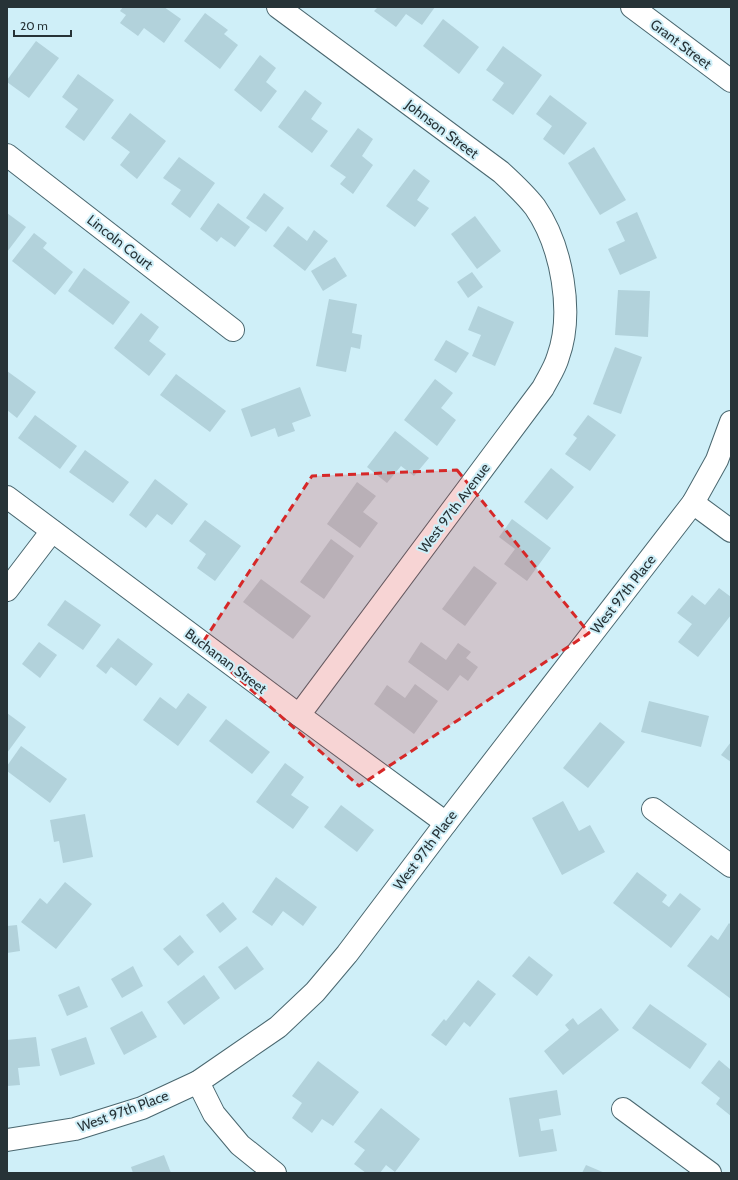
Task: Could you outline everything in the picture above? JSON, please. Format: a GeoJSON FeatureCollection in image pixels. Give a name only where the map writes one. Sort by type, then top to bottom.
{"type":"FeatureCollection","features":[{"type":"Feature","properties":{"kind":"street","name":"Johnson Street"},"geometry":{"type":"LineString","coordinates":[[278,7],[501,172],[522,191],[536,208],[548,232],[558,258],[563,283]]}},
{"type":"Feature","properties":{"kind":"street","name":"Grant Street"},"geometry":{"type":"LineString","coordinates":[[632,7],[731,82]]}},
{"type":"Feature","properties":{"kind":"street","name":"Lincoln Court"},"geometry":{"type":"LineString","coordinates":[[7,155],[233,330]]}},
{"type":"Feature","properties":{"kind":"street","name":"West 97th Avenue"},"geometry":{"type":"LineString","coordinates":[[299,716],[544,388],[558,357],[565,324],[563,283]]}},
{"type":"Feature","properties":{"kind":"street","name":"West 97th Place"},"geometry":{"type":"LineString","coordinates":[[7,1140],[75,1129],[142,1108],[198,1082],[278,1027],[315,992],[347,954],[693,503],[717,460],[731,422]]}},
{"type":"Feature","properties":{"kind":"street","name":"Buchanan Street"},"geometry":{"type":"LineString","coordinates":[[7,497],[299,716],[446,823]]}},
{"type":"Feature","properties":{"kind":"street"},"geometry":{"type":"LineString","coordinates":[[693,503],[731,532]]}},
{"type":"Feature","properties":{"kind":"street"},"geometry":{"type":"LineString","coordinates":[[7,590],[52,530]]}},
{"type":"Feature","properties":{"kind":"street"},"geometry":{"type":"LineString","coordinates":[[653,809],[731,866]]}},
{"type":"Feature","properties":{"kind":"street"},"geometry":{"type":"LineString","coordinates":[[198,1082],[218,1119],[240,1145],[275,1173]]}},
{"type":"Feature","properties":{"kind":"street"},"geometry":{"type":"LineString","coordinates":[[623,1109],[710,1173]]}},
{"type":"Feature","properties":{"kind":"highlighted area"},"geometry":{"type":"Polygon","coordinates":[[[457,470],[589,633],[359,786],[201,645],[312,476],[457,470]]]}},
{"type":"Feature","properties":{"kind":"building"},"geometry":{"type":"Polygon","coordinates":[[[123,7],[164,7],[181,19],[164,43],[144,28],[138,36],[120,23],[126,15],[120,11],[123,7]]]}},
{"type":"Feature","properties":{"kind":"building"},"geometry":{"type":"Polygon","coordinates":[[[378,7],[435,7],[422,25],[406,14],[396,27],[374,11],[378,7]]]}},
{"type":"Feature","properties":{"kind":"building"},"geometry":{"type":"Polygon","coordinates":[[[205,13],[228,30],[224,34],[238,45],[220,69],[184,41],[205,13]]]}},
{"type":"Feature","properties":{"kind":"building"},"geometry":{"type":"Polygon","coordinates":[[[443,19],[479,47],[459,74],[423,46],[443,19]]]}},
{"type":"Feature","properties":{"kind":"building"},"geometry":{"type":"Polygon","coordinates":[[[36,41],[59,58],[29,98],[7,82],[7,80],[36,41]]]}},
{"type":"Feature","properties":{"kind":"building"},"geometry":{"type":"Polygon","coordinates":[[[503,46],[542,75],[513,115],[492,100],[504,83],[486,70],[503,46]]]}},
{"type":"Feature","properties":{"kind":"building"},"geometry":{"type":"Polygon","coordinates":[[[260,55],[276,68],[266,82],[277,91],[261,112],[234,90],[260,55]]]}},
{"type":"Feature","properties":{"kind":"building"},"geometry":{"type":"Polygon","coordinates":[[[78,74],[114,100],[84,141],[65,127],[78,109],[62,97],[78,74]]]}},
{"type":"Feature","properties":{"kind":"building"},"geometry":{"type":"Polygon","coordinates":[[[305,90],[322,103],[311,119],[328,131],[312,153],[278,127],[305,90]]]}},
{"type":"Feature","properties":{"kind":"building"},"geometry":{"type":"Polygon","coordinates":[[[550,95],[587,123],[564,155],[543,139],[552,126],[536,114],[550,95]]]}},
{"type":"Feature","properties":{"kind":"building"},"geometry":{"type":"Polygon","coordinates":[[[130,113],[166,141],[137,179],[120,165],[130,152],[111,138],[130,113]]]}},
{"type":"Feature","properties":{"kind":"building"},"geometry":{"type":"Polygon","coordinates":[[[358,128],[373,139],[362,156],[373,165],[353,194],[340,184],[346,177],[330,166],[358,128]]]}},
{"type":"Feature","properties":{"kind":"building"},"geometry":{"type":"Polygon","coordinates":[[[594,147],[626,200],[600,215],[568,163],[594,147]]]}},
{"type":"Feature","properties":{"kind":"building"},"geometry":{"type":"Polygon","coordinates":[[[179,157],[215,183],[190,218],[171,204],[181,190],[163,178],[179,157]]]}},
{"type":"Feature","properties":{"kind":"building"},"geometry":{"type":"Polygon","coordinates":[[[414,169],[430,181],[417,200],[429,208],[415,227],[386,206],[414,169]]]}},
{"type":"Feature","properties":{"kind":"building"},"geometry":{"type":"Polygon","coordinates":[[[264,193],[284,208],[266,232],[246,218],[264,193]]]}},
{"type":"Feature","properties":{"kind":"building"},"geometry":{"type":"Polygon","coordinates":[[[218,203],[250,227],[235,247],[221,237],[217,242],[200,229],[218,203]]]}},
{"type":"Feature","properties":{"kind":"building"},"geometry":{"type":"Polygon","coordinates":[[[637,212],[657,258],[620,275],[608,249],[625,241],[616,222],[637,212]]]}},
{"type":"Feature","properties":{"kind":"building"},"geometry":{"type":"Polygon","coordinates":[[[7,213],[26,227],[7,252],[7,213]]]}},
{"type":"Feature","properties":{"kind":"building"},"geometry":{"type":"Polygon","coordinates":[[[475,216],[501,251],[477,269],[451,234],[475,216]]]}},
{"type":"Feature","properties":{"kind":"building"},"geometry":{"type":"Polygon","coordinates":[[[288,226],[307,241],[314,230],[328,241],[305,271],[273,246],[288,226]]]}},
{"type":"Feature","properties":{"kind":"building"},"geometry":{"type":"Polygon","coordinates":[[[34,233],[47,243],[43,248],[73,272],[55,295],[12,261],[34,233]]]}},
{"type":"Feature","properties":{"kind":"building"},"geometry":{"type":"Polygon","coordinates":[[[335,257],[347,276],[323,291],[311,271],[335,257]]]}},
{"type":"Feature","properties":{"kind":"building"},"geometry":{"type":"Polygon","coordinates":[[[84,268],[130,302],[113,325],[68,291],[84,268]]]}},
{"type":"Feature","properties":{"kind":"building"},"geometry":{"type":"Polygon","coordinates":[[[472,272],[483,287],[468,298],[457,282],[472,272]]]}},
{"type":"Feature","properties":{"kind":"building"},"geometry":{"type":"Polygon","coordinates":[[[618,290],[650,291],[648,337],[615,335],[618,290]]]}},
{"type":"Feature","properties":{"kind":"building"},"geometry":{"type":"Polygon","coordinates":[[[329,299],[357,304],[352,333],[362,335],[360,349],[351,347],[346,372],[316,366],[329,299]]]}},
{"type":"Feature","properties":{"kind":"building"},"geometry":{"type":"Polygon","coordinates":[[[478,306],[514,322],[495,366],[472,356],[481,335],[468,330],[478,306]]]}},
{"type":"Feature","properties":{"kind":"building"},"geometry":{"type":"Polygon","coordinates":[[[141,313],[159,327],[149,341],[166,354],[149,376],[114,348],[141,313]]]}},
{"type":"Feature","properties":{"kind":"building"},"geometry":{"type":"Polygon","coordinates":[[[446,340],[469,353],[456,373],[434,360],[446,340]]]}},
{"type":"Feature","properties":{"kind":"building"},"geometry":{"type":"Polygon","coordinates":[[[615,347],[642,357],[621,414],[593,404],[615,347]]]}},
{"type":"Feature","properties":{"kind":"building"},"geometry":{"type":"Polygon","coordinates":[[[7,371],[36,392],[17,418],[7,410],[7,371]]]}},
{"type":"Feature","properties":{"kind":"building"},"geometry":{"type":"Polygon","coordinates":[[[176,374],[226,411],[210,432],[160,395],[176,374]]]}},
{"type":"Feature","properties":{"kind":"building"},"geometry":{"type":"Polygon","coordinates":[[[435,379],[453,393],[441,408],[456,420],[437,446],[404,420],[435,379]]]}},
{"type":"Feature","properties":{"kind":"building"},"geometry":{"type":"Polygon","coordinates":[[[300,387],[311,416],[292,423],[295,431],[278,437],[275,428],[251,437],[241,409],[300,387]]]}},
{"type":"Feature","properties":{"kind":"building"},"geometry":{"type":"Polygon","coordinates":[[[35,415],[77,446],[60,469],[18,438],[35,415]]]}},
{"type":"Feature","properties":{"kind":"building"},"geometry":{"type":"Polygon","coordinates":[[[588,415],[616,435],[590,471],[565,454],[577,438],[573,435],[588,415]]]}},
{"type":"Feature","properties":{"kind":"building"},"geometry":{"type":"Polygon","coordinates":[[[395,431],[429,458],[414,476],[401,466],[387,483],[367,467],[395,431]]]}},
{"type":"Feature","properties":{"kind":"building"},"geometry":{"type":"Polygon","coordinates":[[[85,450],[129,482],[113,503],[69,472],[85,450]]]}},
{"type":"Feature","properties":{"kind":"building"},"geometry":{"type":"Polygon","coordinates":[[[551,468],[574,487],[547,520],[524,502],[551,468]]]}},
{"type":"Feature","properties":{"kind":"building"},"geometry":{"type":"Polygon","coordinates":[[[155,479],[188,504],[172,525],[157,514],[146,528],[129,515],[155,479]]]}},
{"type":"Feature","properties":{"kind":"building"},"geometry":{"type":"Polygon","coordinates":[[[357,482],[376,496],[363,512],[378,523],[360,548],[327,524],[357,482]]]}},
{"type":"Feature","properties":{"kind":"building"},"geometry":{"type":"Polygon","coordinates":[[[512,519],[551,548],[527,581],[504,564],[515,549],[499,537],[512,519]]]}},
{"type":"Feature","properties":{"kind":"building"},"geometry":{"type":"Polygon","coordinates":[[[205,520],[241,546],[215,581],[197,568],[206,554],[189,541],[205,520]]]}},
{"type":"Feature","properties":{"kind":"building"},"geometry":{"type":"Polygon","coordinates":[[[331,539],[354,556],[324,599],[300,582],[331,539]]]}},
{"type":"Feature","properties":{"kind":"building"},"geometry":{"type":"Polygon","coordinates":[[[474,566],[497,583],[465,626],[442,609],[474,566]]]}},
{"type":"Feature","properties":{"kind":"building"},"geometry":{"type":"Polygon","coordinates":[[[261,579],[311,616],[293,639],[243,602],[261,579]]]}},
{"type":"Feature","properties":{"kind":"building"},"geometry":{"type":"Polygon","coordinates":[[[719,588],[731,597],[731,615],[698,657],[678,642],[692,624],[677,613],[692,595],[705,605],[719,588]]]}},
{"type":"Feature","properties":{"kind":"building"},"geometry":{"type":"Polygon","coordinates":[[[65,600],[101,625],[83,650],[47,625],[65,600]]]}},
{"type":"Feature","properties":{"kind":"building"},"geometry":{"type":"Polygon","coordinates":[[[118,638],[153,664],[136,686],[111,667],[106,674],[96,666],[118,638]]]}},
{"type":"Feature","properties":{"kind":"building"},"geometry":{"type":"Polygon","coordinates":[[[39,642],[57,655],[40,678],[22,664],[39,642]]]}},
{"type":"Feature","properties":{"kind":"building"},"geometry":{"type":"Polygon","coordinates":[[[421,642],[446,660],[458,643],[471,652],[466,658],[478,667],[468,681],[460,675],[448,691],[408,662],[421,642]]]}},
{"type":"Feature","properties":{"kind":"building"},"geometry":{"type":"Polygon","coordinates":[[[415,684],[438,701],[414,734],[374,704],[387,685],[405,698],[415,684]]]}},
{"type":"Feature","properties":{"kind":"building"},"geometry":{"type":"Polygon","coordinates":[[[188,693],[207,707],[178,746],[143,720],[160,697],[176,709],[188,693]]]}},
{"type":"Feature","properties":{"kind":"building"},"geometry":{"type":"Polygon","coordinates":[[[649,701],[709,716],[701,747],[641,732],[649,701]]]}},
{"type":"Feature","properties":{"kind":"building"},"geometry":{"type":"Polygon","coordinates":[[[7,713],[26,727],[7,753],[7,713]]]}},
{"type":"Feature","properties":{"kind":"building"},"geometry":{"type":"Polygon","coordinates":[[[226,719],[270,752],[252,774],[209,741],[226,719]]]}},
{"type":"Feature","properties":{"kind":"building"},"geometry":{"type":"Polygon","coordinates":[[[600,722],[625,742],[588,788],[563,768],[600,722]]]}},
{"type":"Feature","properties":{"kind":"building"},"geometry":{"type":"Polygon","coordinates":[[[731,742],[731,762],[721,755],[731,742]]]}},
{"type":"Feature","properties":{"kind":"building"},"geometry":{"type":"Polygon","coordinates":[[[21,746],[67,779],[50,803],[7,771],[7,766],[21,746]]]}},
{"type":"Feature","properties":{"kind":"building"},"geometry":{"type":"Polygon","coordinates":[[[285,763],[304,777],[291,795],[309,807],[293,829],[256,802],[285,763]]]}},
{"type":"Feature","properties":{"kind":"building"},"geometry":{"type":"Polygon","coordinates":[[[563,801],[579,831],[590,825],[605,852],[562,875],[532,818],[563,801]]]}},
{"type":"Feature","properties":{"kind":"building"},"geometry":{"type":"Polygon","coordinates":[[[341,805],[374,830],[357,852],[324,827],[341,805]]]}},
{"type":"Feature","properties":{"kind":"building"},"geometry":{"type":"Polygon","coordinates":[[[85,814],[93,857],[63,863],[59,841],[54,842],[50,820],[85,814]]]}},
{"type":"Feature","properties":{"kind":"building"},"geometry":{"type":"Polygon","coordinates":[[[637,872],[667,895],[662,902],[669,907],[680,893],[701,909],[671,948],[613,903],[637,872]]]}},
{"type":"Feature","properties":{"kind":"building"},"geometry":{"type":"Polygon","coordinates":[[[276,877],[317,907],[303,926],[283,911],[272,926],[252,912],[276,877]]]}},
{"type":"Feature","properties":{"kind":"building"},"geometry":{"type":"Polygon","coordinates":[[[65,882],[92,904],[56,949],[21,922],[40,898],[47,904],[65,882]]]}},
{"type":"Feature","properties":{"kind":"building"},"geometry":{"type":"Polygon","coordinates":[[[223,902],[237,919],[220,933],[206,915],[223,902]]]}},
{"type":"Feature","properties":{"kind":"building"},"geometry":{"type":"Polygon","coordinates":[[[729,923],[731,925],[731,999],[687,966],[711,935],[718,940],[729,923]]]}},
{"type":"Feature","properties":{"kind":"building"},"geometry":{"type":"Polygon","coordinates":[[[17,925],[20,951],[7,953],[7,926],[17,925]]]}},
{"type":"Feature","properties":{"kind":"building"},"geometry":{"type":"Polygon","coordinates":[[[180,935],[194,952],[178,966],[163,949],[180,935]]]}},
{"type":"Feature","properties":{"kind":"building"},"geometry":{"type":"Polygon","coordinates":[[[247,946],[264,969],[235,990],[218,967],[247,946]]]}},
{"type":"Feature","properties":{"kind":"building"},"geometry":{"type":"Polygon","coordinates":[[[529,956],[553,975],[537,996],[512,976],[529,956]]]}},
{"type":"Feature","properties":{"kind":"building"},"geometry":{"type":"Polygon","coordinates":[[[133,966],[143,986],[122,998],[111,979],[133,966]]]}},
{"type":"Feature","properties":{"kind":"building"},"geometry":{"type":"Polygon","coordinates":[[[204,975],[220,998],[184,1025],[167,1002],[204,975]]]}},
{"type":"Feature","properties":{"kind":"building"},"geometry":{"type":"Polygon","coordinates":[[[478,980],[496,994],[470,1027],[464,1022],[446,1046],[431,1035],[444,1019],[446,1021],[478,980]]]}},
{"type":"Feature","properties":{"kind":"building"},"geometry":{"type":"Polygon","coordinates":[[[79,986],[88,1007],[67,1016],[58,995],[79,986]]]}},
{"type":"Feature","properties":{"kind":"building"},"geometry":{"type":"Polygon","coordinates":[[[650,1004],[707,1044],[690,1069],[632,1028],[650,1004]]]}},
{"type":"Feature","properties":{"kind":"building"},"geometry":{"type":"Polygon","coordinates":[[[601,1008],[619,1030],[563,1075],[544,1051],[569,1030],[565,1025],[573,1018],[578,1025],[601,1008]]]}},
{"type":"Feature","properties":{"kind":"building"},"geometry":{"type":"Polygon","coordinates":[[[142,1011],[157,1037],[124,1055],[110,1028],[142,1011]]]}},
{"type":"Feature","properties":{"kind":"building"},"geometry":{"type":"Polygon","coordinates":[[[36,1037],[40,1066],[18,1068],[20,1085],[7,1086],[7,1040],[36,1037]]]}},
{"type":"Feature","properties":{"kind":"building"},"geometry":{"type":"Polygon","coordinates":[[[86,1037],[95,1064],[60,1076],[51,1049],[86,1037]]]}},
{"type":"Feature","properties":{"kind":"building"},"geometry":{"type":"Polygon","coordinates":[[[719,1060],[731,1070],[731,1116],[716,1104],[720,1098],[701,1083],[719,1060]]]}},
{"type":"Feature","properties":{"kind":"building"},"geometry":{"type":"Polygon","coordinates":[[[318,1061],[359,1092],[333,1126],[322,1119],[312,1133],[292,1118],[302,1103],[292,1096],[318,1061]]]}},
{"type":"Feature","properties":{"kind":"building"},"geometry":{"type":"Polygon","coordinates":[[[557,1090],[561,1115],[539,1119],[541,1131],[553,1129],[557,1151],[519,1157],[509,1098],[557,1090]]]}},
{"type":"Feature","properties":{"kind":"building"},"geometry":{"type":"Polygon","coordinates":[[[381,1108],[420,1139],[395,1172],[386,1165],[380,1173],[366,1173],[354,1164],[365,1150],[354,1142],[381,1108]]]}},
{"type":"Feature","properties":{"kind":"building"},"geometry":{"type":"Polygon","coordinates":[[[164,1155],[171,1173],[133,1173],[131,1167],[164,1155]]]}},
{"type":"Feature","properties":{"kind":"building"},"geometry":{"type":"Polygon","coordinates":[[[586,1165],[605,1173],[582,1173],[586,1165]]]}}]}
